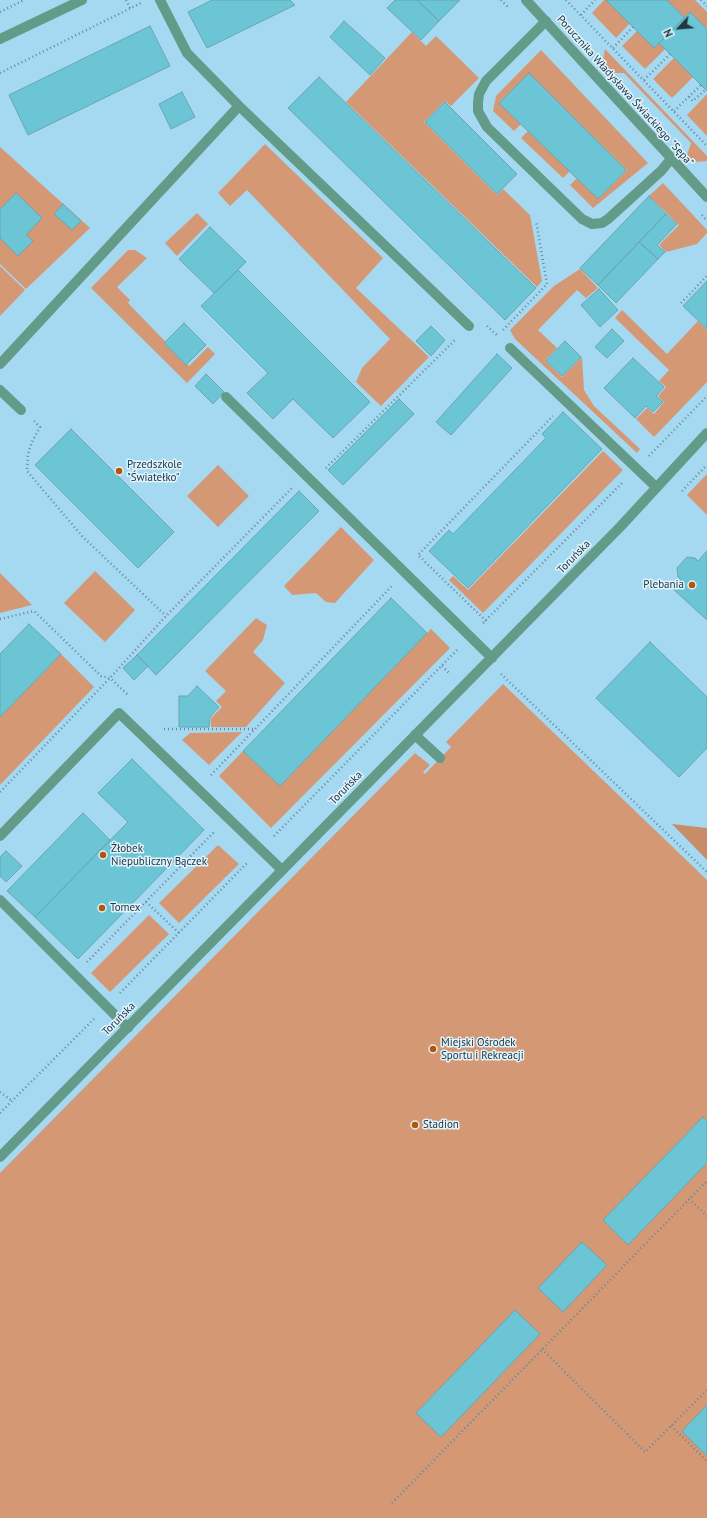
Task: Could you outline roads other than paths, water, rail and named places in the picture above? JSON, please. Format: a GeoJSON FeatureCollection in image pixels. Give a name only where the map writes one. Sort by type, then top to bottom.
{"type":"FeatureCollection","features":[{"type":"Feature","properties":{"kind":"street"},"geometry":{"type":"LineString","coordinates":[[160,0],[186,53],[239,106],[468,326]]}},
{"type":"Feature","properties":{"kind":"street","name":"Porucznika Władysława Świackiego \"Sępa\""},"geometry":{"type":"LineString","coordinates":[[526,0],[707,198]]}},
{"type":"Feature","properties":{"kind":"street"},"geometry":{"type":"LineString","coordinates":[[0,39],[76,1]]}},
{"type":"Feature","properties":{"kind":"street"},"geometry":{"type":"LineString","coordinates":[[546,21],[486,81],[479,94],[478,111],[487,127],[582,219],[592,224],[602,223],[608,219],[671,160]]}},
{"type":"Feature","properties":{"kind":"street"},"geometry":{"type":"LineString","coordinates":[[0,364],[239,106]]}},
{"type":"Feature","properties":{"kind":"street"},"geometry":{"type":"LineString","coordinates":[[510,348],[656,487]]}},
{"type":"Feature","properties":{"kind":"street"},"geometry":{"type":"LineString","coordinates":[[0,390],[21,410]]}},
{"type":"Feature","properties":{"kind":"street"},"geometry":{"type":"LineString","coordinates":[[226,397],[492,658]]}},
{"type":"Feature","properties":{"kind":"street","name":"Toruńska"},"geometry":{"type":"LineString","coordinates":[[0,1157],[621,526],[707,433]]}},
{"type":"Feature","properties":{"kind":"street"},"geometry":{"type":"LineString","coordinates":[[0,836],[120,713],[282,870]]}},
{"type":"Feature","properties":{"kind":"street"},"geometry":{"type":"LineString","coordinates":[[416,735],[440,758]]}},
{"type":"Feature","properties":{"kind":"street"},"geometry":{"type":"LineString","coordinates":[[0,900],[128,1028]]}},
{"type":"Feature","properties":{"kind":"place","name":"Przedszkole \"Światełko\""},"geometry":{"type":"Point","coordinates":[119,471]}},
{"type":"Feature","properties":{"kind":"place","name":"Plebania"},"geometry":{"type":"Point","coordinates":[692,585]}},
{"type":"Feature","properties":{"kind":"place","name":"Żłobek Niepubliczny Bączek"},"geometry":{"type":"Point","coordinates":[103,855]}},
{"type":"Feature","properties":{"kind":"place","name":"Tomex"},"geometry":{"type":"Point","coordinates":[102,908]}},
{"type":"Feature","properties":{"kind":"place","name":"Miejski Ośrodek Sportu i Rekreacji"},"geometry":{"type":"Point","coordinates":[433,1049]}},
{"type":"Feature","properties":{"kind":"place","name":"Stadion"},"geometry":{"type":"Point","coordinates":[415,1125]}}]}
